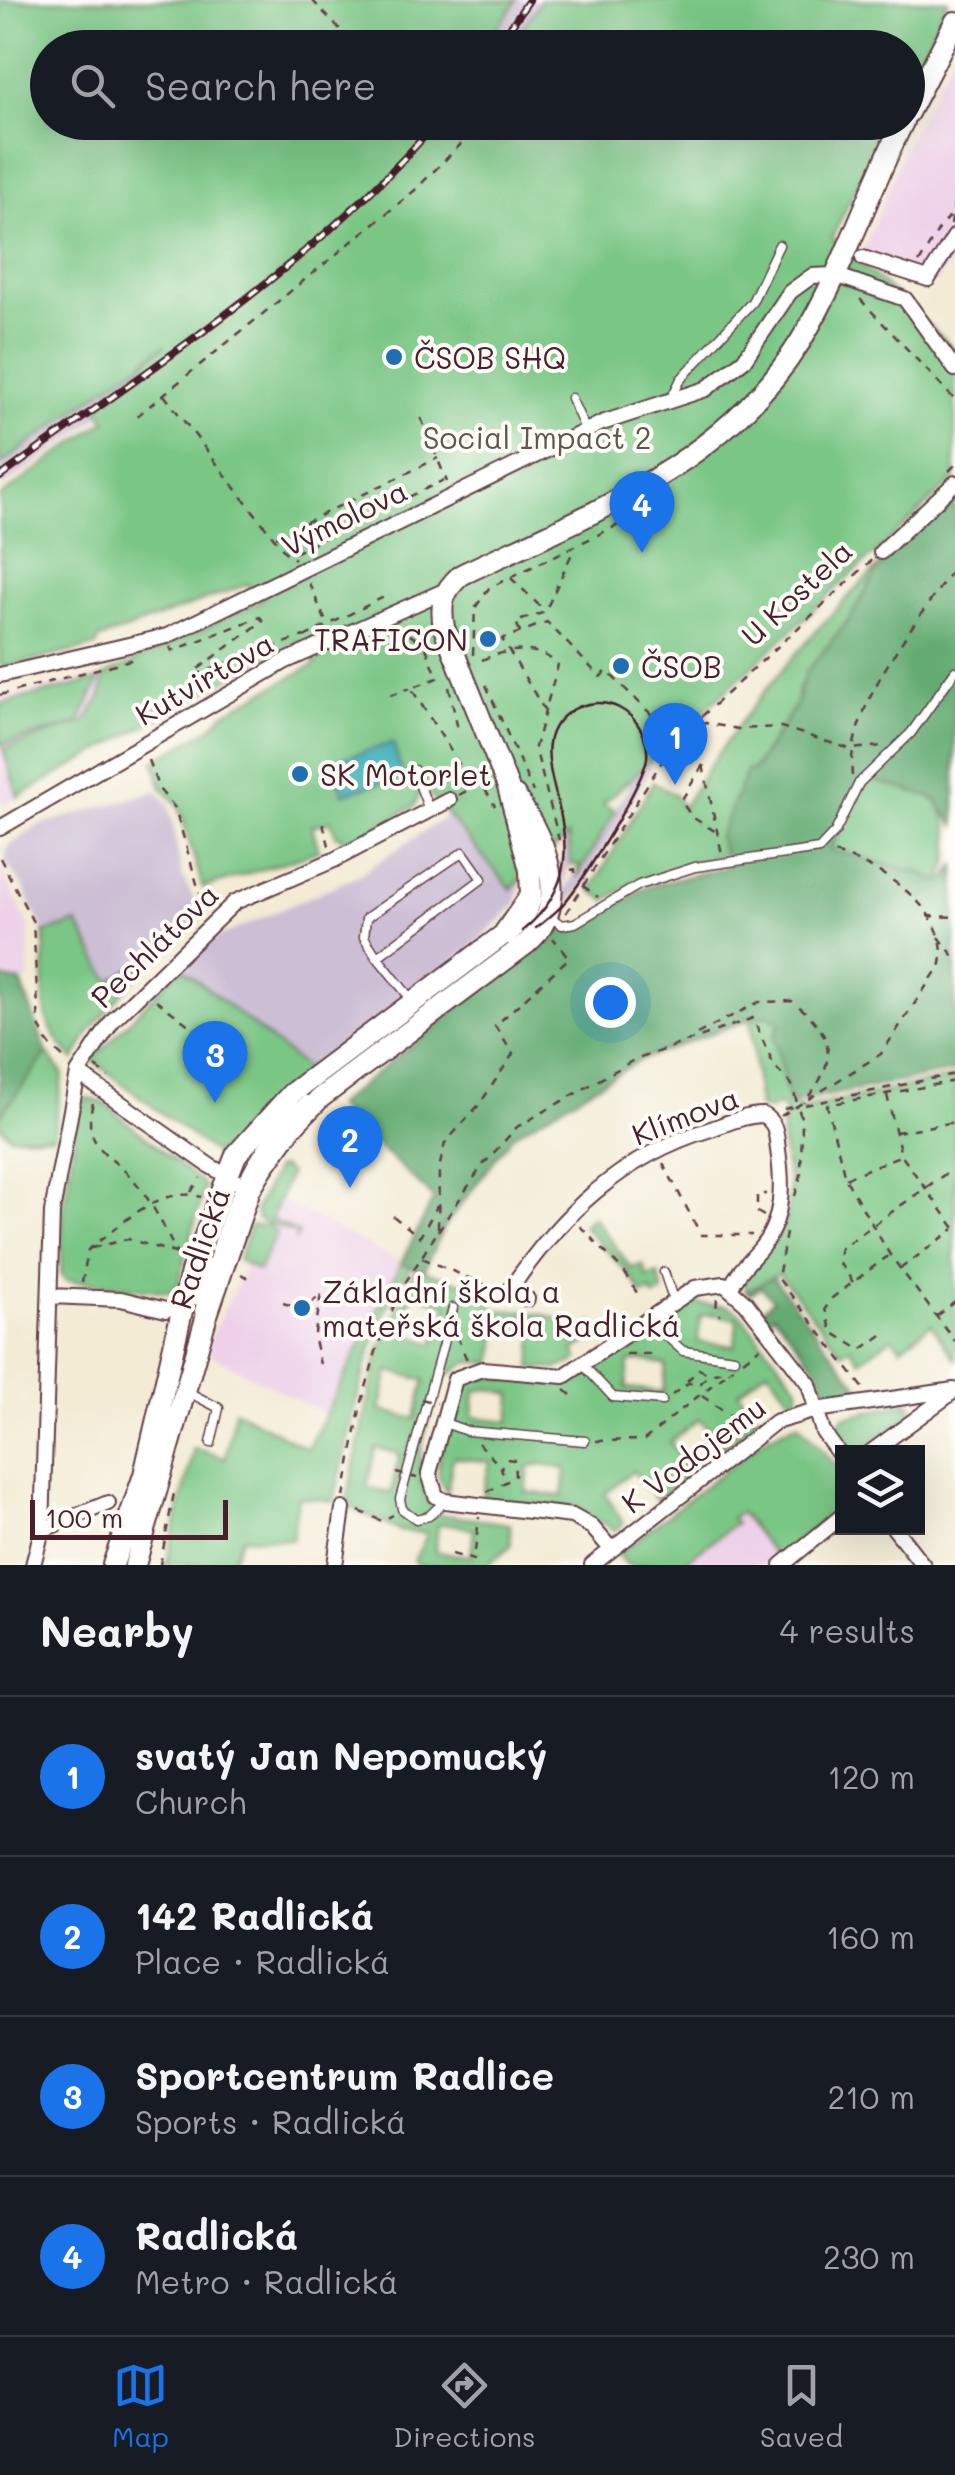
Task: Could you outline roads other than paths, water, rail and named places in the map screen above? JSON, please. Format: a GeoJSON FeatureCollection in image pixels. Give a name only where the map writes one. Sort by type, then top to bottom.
{"type":"FeatureCollection","features":[{"type":"Feature","properties":{"kind":"main road"},"geometry":{"type":"LineString","coordinates":[[925,80],[955,22]]}},
{"type":"Feature","properties":{"kind":"main road"},"geometry":{"type":"LineString","coordinates":[[444,592],[461,575],[640,490],[711,442],[779,374],[834,275],[895,140]]}},
{"type":"Feature","properties":{"kind":"main road","name":"Radlická"},"geometry":{"type":"LineString","coordinates":[[120,1565],[192,1272],[276,1106],[503,935],[532,891],[508,787],[444,628],[440,608],[444,592]]}},
{"type":"Feature","properties":{"kind":"main road","name":"Radlická"},"geometry":{"type":"LineString","coordinates":[[136,1565],[238,1182],[308,1109],[526,944],[546,915],[550,869],[531,820],[508,787]]}},
{"type":"Feature","properties":{"kind":"street"},"geometry":{"type":"LineString","coordinates":[[863,258],[928,279],[952,241]]}},
{"type":"Feature","properties":{"kind":"street","name":"Výmolova"},"geometry":{"type":"LineString","coordinates":[[0,675],[168,641],[300,569],[586,430],[706,389],[728,375],[802,280],[820,273],[834,275]]}},
{"type":"Feature","properties":{"kind":"street"},"geometry":{"type":"LineString","coordinates":[[834,275],[905,299],[955,370]]}},
{"type":"Feature","properties":{"kind":"street","name":"U Kostela"},"geometry":{"type":"LineString","coordinates":[[881,552],[955,484]]}},
{"type":"Feature","properties":{"kind":"street","name":"Kutvirtova"},"geometry":{"type":"LineString","coordinates":[[0,828],[238,688],[346,631],[444,592]]}},
{"type":"Feature","properties":{"kind":"street","name":"Pechlátova"},"geometry":{"type":"LineString","coordinates":[[33,1565],[42,1530],[52,1212],[84,1068],[113,1020],[235,902],[334,860],[449,800]]}},
{"type":"Feature","properties":{"kind":"street"},"geometry":{"type":"LineString","coordinates":[[84,1068],[238,1182]]}},
{"type":"Feature","properties":{"kind":"street","name":"Klímova"},"geometry":{"type":"LineString","coordinates":[[527,1299],[509,1291],[567,1213],[660,1148],[755,1115],[788,1112],[781,1194],[772,1233],[738,1272],[731,1287]]}},
{"type":"Feature","properties":{"kind":"street"},"geometry":{"type":"LineString","coordinates":[[611,1549],[592,1527],[572,1516],[446,1501],[432,1489],[429,1473],[455,1379],[471,1370],[564,1376],[706,1283],[731,1287],[809,1384],[823,1432],[835,1448]]}},
{"type":"Feature","properties":{"kind":"street"},"geometry":{"type":"LineString","coordinates":[[50,1296],[121,1299],[166,1310]]}},
{"type":"Feature","properties":{"kind":"street"},"geometry":{"type":"LineString","coordinates":[[880,1445],[955,1390]]}},
{"type":"Feature","properties":{"kind":"street","name":"K Vodojemu"},"geometry":{"type":"LineString","coordinates":[[592,1565],[760,1430],[816,1410],[955,1390]]}},
{"type":"Feature","properties":{"kind":"street"},"geometry":{"type":"LineString","coordinates":[[42,1530],[108,1502]]}},
{"type":"Feature","properties":{"kind":"street"},"geometry":{"type":"LineString","coordinates":[[335,1565],[350,1509]]}},
{"type":"Feature","properties":{"kind":"street"},"geometry":{"type":"LineString","coordinates":[[782,1565],[835,1522]]}},
{"type":"Feature","properties":{"kind":"street"},"geometry":{"type":"LineString","coordinates":[[900,1535],[924,1565]]}},
{"type":"Feature","properties":{"kind":"lane"},"geometry":{"type":"LineString","coordinates":[[670,401],[681,378],[752,302],[779,245]]}},
{"type":"Feature","properties":{"kind":"lane"},"geometry":{"type":"LineString","coordinates":[[571,398],[586,430]]}},
{"type":"Feature","properties":{"kind":"lane"},"geometry":{"type":"LineString","coordinates":[[346,631],[353,646]]}},
{"type":"Feature","properties":{"kind":"lane"},"geometry":{"type":"LineString","coordinates":[[503,935],[546,915],[574,923],[639,885],[723,860],[819,849],[835,832],[853,793],[903,740],[955,670]]}},
{"type":"Feature","properties":{"kind":"lane"},"geometry":{"type":"LineString","coordinates":[[414,770],[428,810]]}},
{"type":"Feature","properties":{"kind":"lane"},"geometry":{"type":"LineString","coordinates":[[522,840],[536,868],[546,915]]}},
{"type":"Feature","properties":{"kind":"lane"},"geometry":{"type":"LineString","coordinates":[[378,956],[482,879],[462,852],[366,918],[364,937],[378,956],[413,1003]]}},
{"type":"Feature","properties":{"kind":"lane"},"geometry":{"type":"LineString","coordinates":[[664,1272],[674,1302]]}},
{"type":"Feature","properties":{"kind":"lane"},"geometry":{"type":"LineString","coordinates":[[446,1501],[423,1519],[411,1518],[402,1509],[408,1458],[453,1308]]}},
{"type":"Feature","properties":{"kind":"lane"},"geometry":{"type":"LineString","coordinates":[[648,1320],[683,1351],[734,1358]]}},
{"type":"Feature","properties":{"kind":"lane"},"geometry":{"type":"LineString","coordinates":[[584,1366],[613,1397],[662,1402]]}},
{"type":"Feature","properties":{"kind":"lane"},"geometry":{"type":"LineString","coordinates":[[184,1390],[219,1408],[211,1443]]}},
{"type":"Feature","properties":{"kind":"lane"},"geometry":{"type":"LineString","coordinates":[[442,1422],[467,1430],[585,1441]]}},
{"type":"Feature","properties":{"kind":"water"},"geometry":{"type":"Polygon","coordinates":[[[393,743],[403,776],[343,794],[333,761],[393,743]]]}},
{"type":"Feature","properties":{"kind":"tram line"},"geometry":{"type":"LineString","coordinates":[[522,931],[550,900],[563,869],[564,838],[548,754],[552,731],[569,712],[581,706],[613,705],[631,717],[644,736],[647,758],[643,770],[584,875],[561,907],[536,928]]}},
{"type":"Feature","properties":{"kind":"railway"},"geometry":{"type":"LineString","coordinates":[[508,30],[529,0]]}},
{"type":"Feature","properties":{"kind":"railway"},"geometry":{"type":"LineString","coordinates":[[0,477],[284,268],[338,222],[420,140]]}},
{"type":"Feature","properties":{"kind":"place","name":"ČSOB SHQ"},"geometry":{"type":"Point","coordinates":[394,357]}},
{"type":"Feature","properties":{"kind":"place","name":"Radlická"},"geometry":{"type":"Point","coordinates":[642,553]}},
{"type":"Feature","properties":{"kind":"place","name":"TRAFICON"},"geometry":{"type":"Point","coordinates":[488,639]}},
{"type":"Feature","properties":{"kind":"place","name":"ČSOB"},"geometry":{"type":"Point","coordinates":[621,666]}},
{"type":"Feature","properties":{"kind":"place","name":"SK Motorlet"},"geometry":{"type":"Point","coordinates":[300,774]}},
{"type":"Feature","properties":{"kind":"place","name":"svatý Jan Nepomucký"},"geometry":{"type":"Point","coordinates":[675,785]}},
{"type":"Feature","properties":{"kind":"place","name":"Sportcentrum Radlice"},"geometry":{"type":"Point","coordinates":[215,1103]}},
{"type":"Feature","properties":{"kind":"place","name":"142 Radlická"},"geometry":{"type":"Point","coordinates":[350,1188]}},
{"type":"Feature","properties":{"kind":"place","name":"Základní škola a mateřská škola Radlická"},"geometry":{"type":"Point","coordinates":[302,1308]}},
{"type":"Feature","properties":{"kind":"park label","name":"Social Impact 2"},"geometry":{"type":"Point","coordinates":[537,437]}}]}
